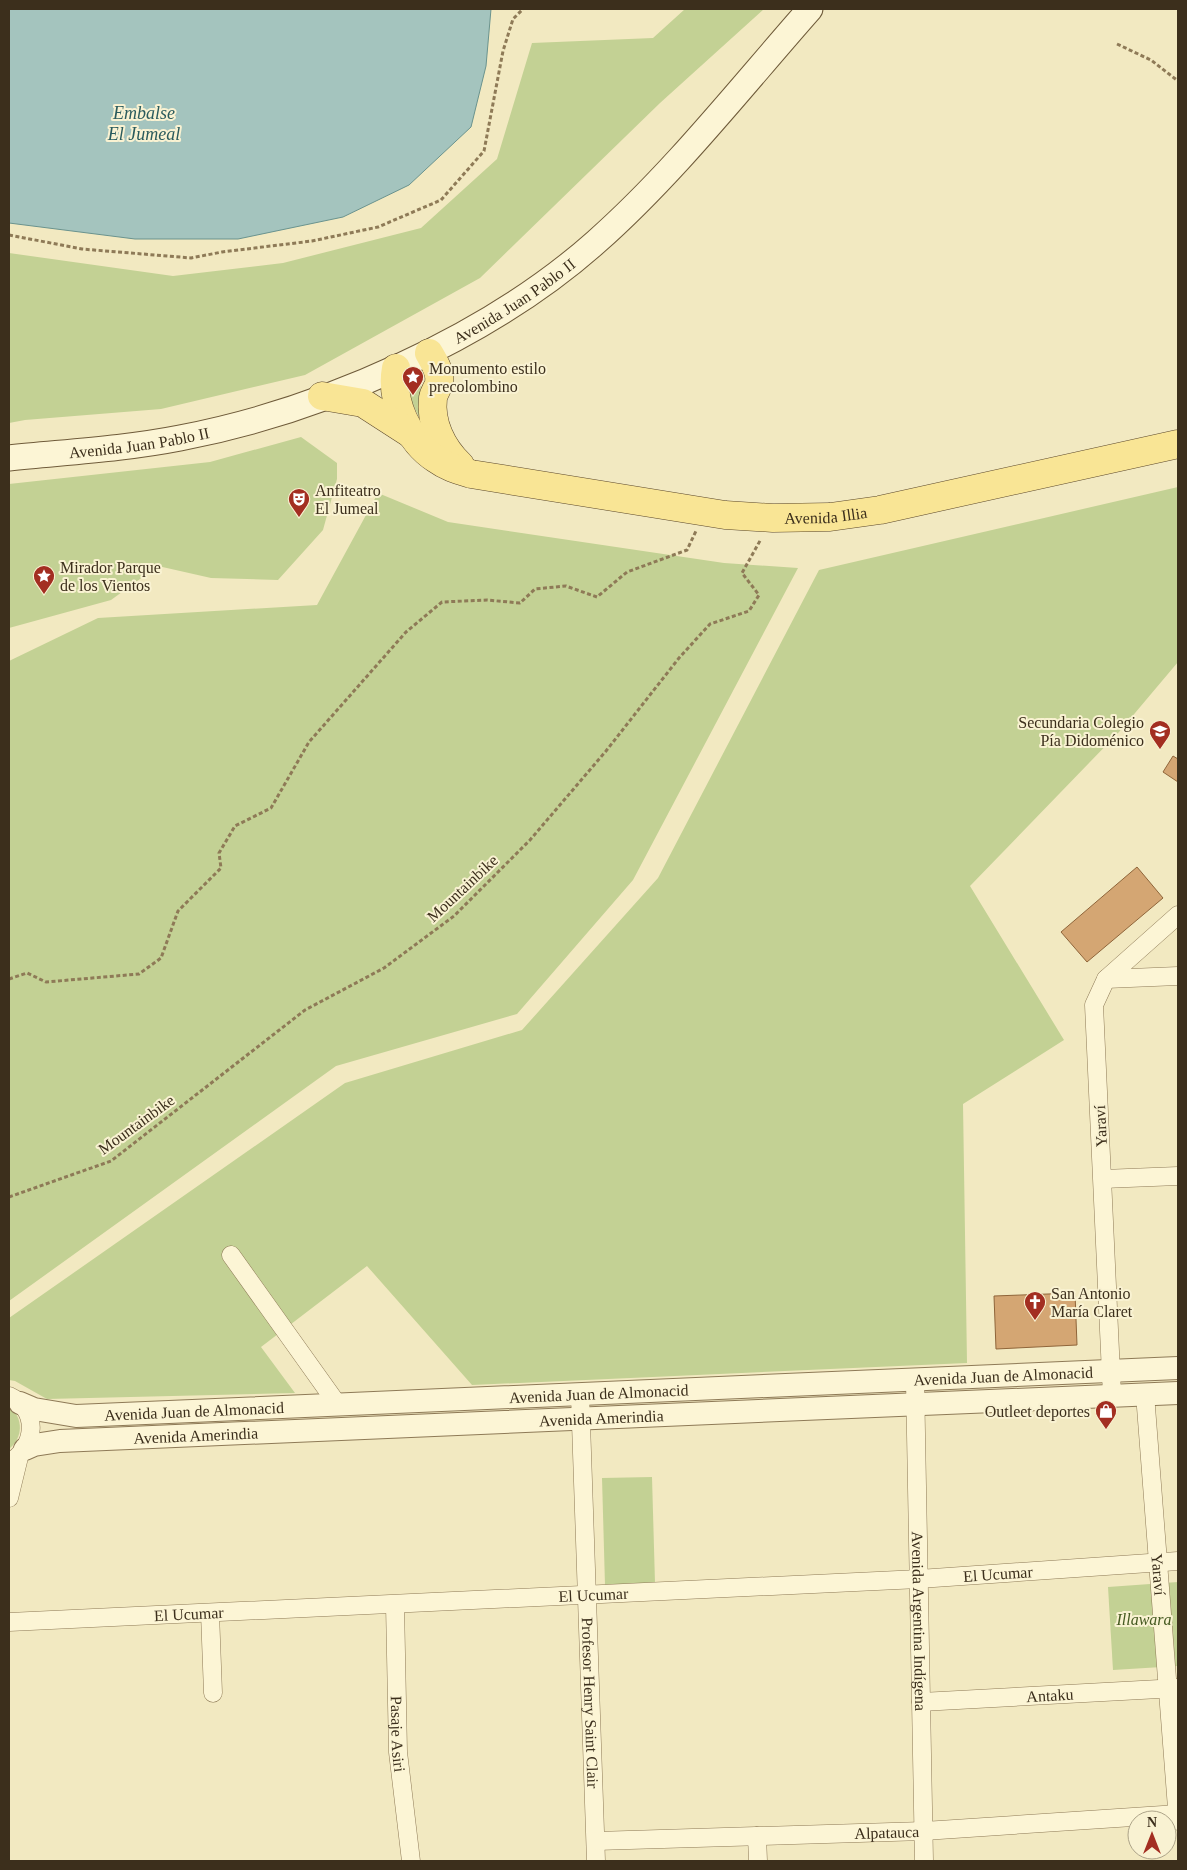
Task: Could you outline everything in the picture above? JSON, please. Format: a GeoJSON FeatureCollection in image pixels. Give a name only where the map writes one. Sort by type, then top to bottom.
{"type":"FeatureCollection","features":[{"type":"Feature","properties":{"kind":"main road","name":"Avenida Juan Pablo II"},"geometry":{"type":"LineString","coordinates":[[9,458],[179,438],[260,418],[429,354],[512,304],[595,243],[671,166],[810,9]]}},
{"type":"Feature","properties":{"kind":"main road"},"geometry":{"type":"LineString","coordinates":[[429,354],[437,367],[439,382],[433,396],[433,414],[438,434],[452,457],[471,474]]}},
{"type":"Feature","properties":{"kind":"main road","name":"Avenida Illia"},"geometry":{"type":"LineString","coordinates":[[396,368],[394,385],[398,406],[415,437],[433,458],[450,468],[471,474],[705,512],[773,518],[830,517],[880,510],[1178,444]]}},
{"type":"Feature","properties":{"kind":"main road","name":"Avenida Illia"},"geometry":{"type":"LineString","coordinates":[[322,396],[363,403],[415,437]]}},
{"type":"Feature","properties":{"kind":"street","name":"Yaraví"},"geometry":{"type":"LineString","coordinates":[[1112,1396],[1094,1005],[1106,979],[1178,915]]}},
{"type":"Feature","properties":{"kind":"street"},"geometry":{"type":"LineString","coordinates":[[1106,979],[1178,976]]}},
{"type":"Feature","properties":{"kind":"street"},"geometry":{"type":"LineString","coordinates":[[1102,1179],[1178,1176]]}},
{"type":"Feature","properties":{"kind":"street"},"geometry":{"type":"LineString","coordinates":[[231,1254],[338,1405]]}},
{"type":"Feature","properties":{"kind":"street","name":"Avenida Juan de Almonacid"},"geometry":{"type":"LineString","coordinates":[[15,1399],[34,1409],[76,1416],[1178,1368]]}},
{"type":"Feature","properties":{"kind":"street","name":"Avenida Argentina Indígena"},"geometry":{"type":"LineString","coordinates":[[915,1380],[924,1861]]}},
{"type":"Feature","properties":{"kind":"street","name":"Avenida Amerindia"},"geometry":{"type":"LineString","coordinates":[[18,1456],[34,1444],[54,1442],[1178,1393]]}},
{"type":"Feature","properties":{"kind":"street","name":"Profesor Henry Saint Clair"},"geometry":{"type":"LineString","coordinates":[[580,1394],[596,1861]]}},
{"type":"Feature","properties":{"kind":"street","name":"Yaraví"},"geometry":{"type":"LineString","coordinates":[[1145,1394],[1158,1562],[1173,1688],[1178,1821]]}},
{"type":"Feature","properties":{"kind":"street"},"geometry":{"type":"LineString","coordinates":[[9,1498],[18,1456],[30,1440],[30,1420],[15,1399]]}},
{"type":"Feature","properties":{"kind":"street","name":"El Ucumar"},"geometry":{"type":"LineString","coordinates":[[9,1622],[919,1580],[1178,1560]]}},
{"type":"Feature","properties":{"kind":"street","name":"Pasaje Asiri"},"geometry":{"type":"LineString","coordinates":[[396,1605],[398,1752],[410,1861]]}},
{"type":"Feature","properties":{"kind":"street"},"geometry":{"type":"LineString","coordinates":[[210,1613],[213,1693]]}},
{"type":"Feature","properties":{"kind":"street","name":"Antaku"},"geometry":{"type":"LineString","coordinates":[[921,1702],[1173,1688]]}},
{"type":"Feature","properties":{"kind":"street","name":"Alpatauca"},"geometry":{"type":"LineString","coordinates":[[596,1841],[924,1831],[1178,1814]]}},
{"type":"Feature","properties":{"kind":"street"},"geometry":{"type":"LineString","coordinates":[[757,1836],[758,1861]]}},
{"type":"Feature","properties":{"kind":"path"},"geometry":{"type":"LineString","coordinates":[[9,235],[82,249],[191,258],[222,252],[312,241],[378,227],[441,200],[484,152],[503,51],[514,19],[523,9]]}},
{"type":"Feature","properties":{"kind":"path"},"geometry":{"type":"LineString","coordinates":[[1117,44],[1151,60],[1178,81]]}},
{"type":"Feature","properties":{"kind":"path"},"geometry":{"type":"LineString","coordinates":[[9,979],[27,973],[46,982],[139,974],[161,958],[178,912],[222,868],[219,853],[235,826],[271,808],[309,742],[406,632],[442,602],[487,600],[520,603],[535,589],[566,586],[597,596],[627,572],[688,550],[705,512]]}},
{"type":"Feature","properties":{"kind":"path","name":"Mountainbike"},"geometry":{"type":"LineString","coordinates":[[9,1197],[111,1161],[305,1010],[384,968],[454,916],[536,832],[606,751],[679,658],[710,624],[749,610],[759,595],[742,573],[763,535]]}},
{"type":"Feature","properties":{"kind":"green space"},"geometry":{"type":"Polygon","coordinates":[[[685,9],[764,9],[660,103],[480,278],[305,375],[161,409],[25,420],[9,423],[9,253],[173,276],[283,263],[421,228],[497,159],[532,43],[653,38],[685,9]]]}},
{"type":"Feature","properties":{"kind":"green space"},"geometry":{"type":"Polygon","coordinates":[[[422,379],[420,392],[423,425],[410,399],[402,388],[422,379]]]}},
{"type":"Feature","properties":{"kind":"green space"},"geometry":{"type":"Polygon","coordinates":[[[301,437],[337,463],[337,479],[323,530],[278,580],[211,578],[158,566],[111,600],[9,628],[9,484],[210,462],[301,437]]]}},
{"type":"Feature","properties":{"kind":"green space"},"geometry":{"type":"Polygon","coordinates":[[[1178,487],[1178,662],[1119,732],[970,886],[1064,1040],[963,1104],[967,1363],[472,1385],[367,1266],[261,1347],[295,1393],[47,1399],[15,1381],[9,1380],[9,1318],[345,1083],[522,1030],[658,878],[819,570],[1178,487]]]}},
{"type":"Feature","properties":{"kind":"green space"},"geometry":{"type":"Polygon","coordinates":[[[378,493],[448,522],[724,563],[798,568],[633,880],[517,1014],[336,1066],[9,1301],[9,661],[98,618],[317,605],[378,493]]]}},
{"type":"Feature","properties":{"kind":"green space"},"geometry":{"type":"Polygon","coordinates":[[[9,1406],[17,1416],[20,1428],[17,1439],[9,1449],[9,1406]]]}},
{"type":"Feature","properties":{"kind":"green space"},"geometry":{"type":"Polygon","coordinates":[[[652,1477],[655,1583],[605,1585],[602,1478],[652,1477]]]}},
{"type":"Feature","properties":{"kind":"green space","name":"Illawara"},"geometry":{"type":"Polygon","coordinates":[[[1178,1582],[1178,1666],[1113,1670],[1108,1587],[1178,1582]]]}},
{"type":"Feature","properties":{"kind":"water","name":"Embalse El Jumeal"},"geometry":{"type":"Polygon","coordinates":[[[9,9],[491,9],[486,66],[471,127],[409,185],[343,217],[238,239],[135,239],[9,223],[9,9]]]}},
{"type":"Feature","properties":{"kind":"building"},"geometry":{"type":"Polygon","coordinates":[[[1173,756],[1178,759],[1178,782],[1163,772],[1173,756]]]}},
{"type":"Feature","properties":{"kind":"building"},"geometry":{"type":"Polygon","coordinates":[[[1137,867],[1163,898],[1087,962],[1061,932],[1137,867]]]}},
{"type":"Feature","properties":{"kind":"building","name":"San Antonio María Claret"},"geometry":{"type":"Polygon","coordinates":[[[1075,1293],[1077,1345],[996,1349],[994,1296],[1075,1293]]]}},
{"type":"Feature","properties":{"kind":"place","name":"Monumento estilo precolombino"},"geometry":{"type":"Point","coordinates":[413,396]}},
{"type":"Feature","properties":{"kind":"place","name":"Anfiteatro El Jumeal"},"geometry":{"type":"Point","coordinates":[299,518]}},
{"type":"Feature","properties":{"kind":"place","name":"Mirador Parque de los Vientos"},"geometry":{"type":"Point","coordinates":[44,595]}},
{"type":"Feature","properties":{"kind":"place","name":"Secundaria Colegio Pía Didoménico"},"geometry":{"type":"Point","coordinates":[1160,750]}},
{"type":"Feature","properties":{"kind":"place","name":"San Antonio María Claret"},"geometry":{"type":"Point","coordinates":[1035,1321]}},
{"type":"Feature","properties":{"kind":"place","name":"Outleet deportes"},"geometry":{"type":"Point","coordinates":[1106,1430]}}]}
